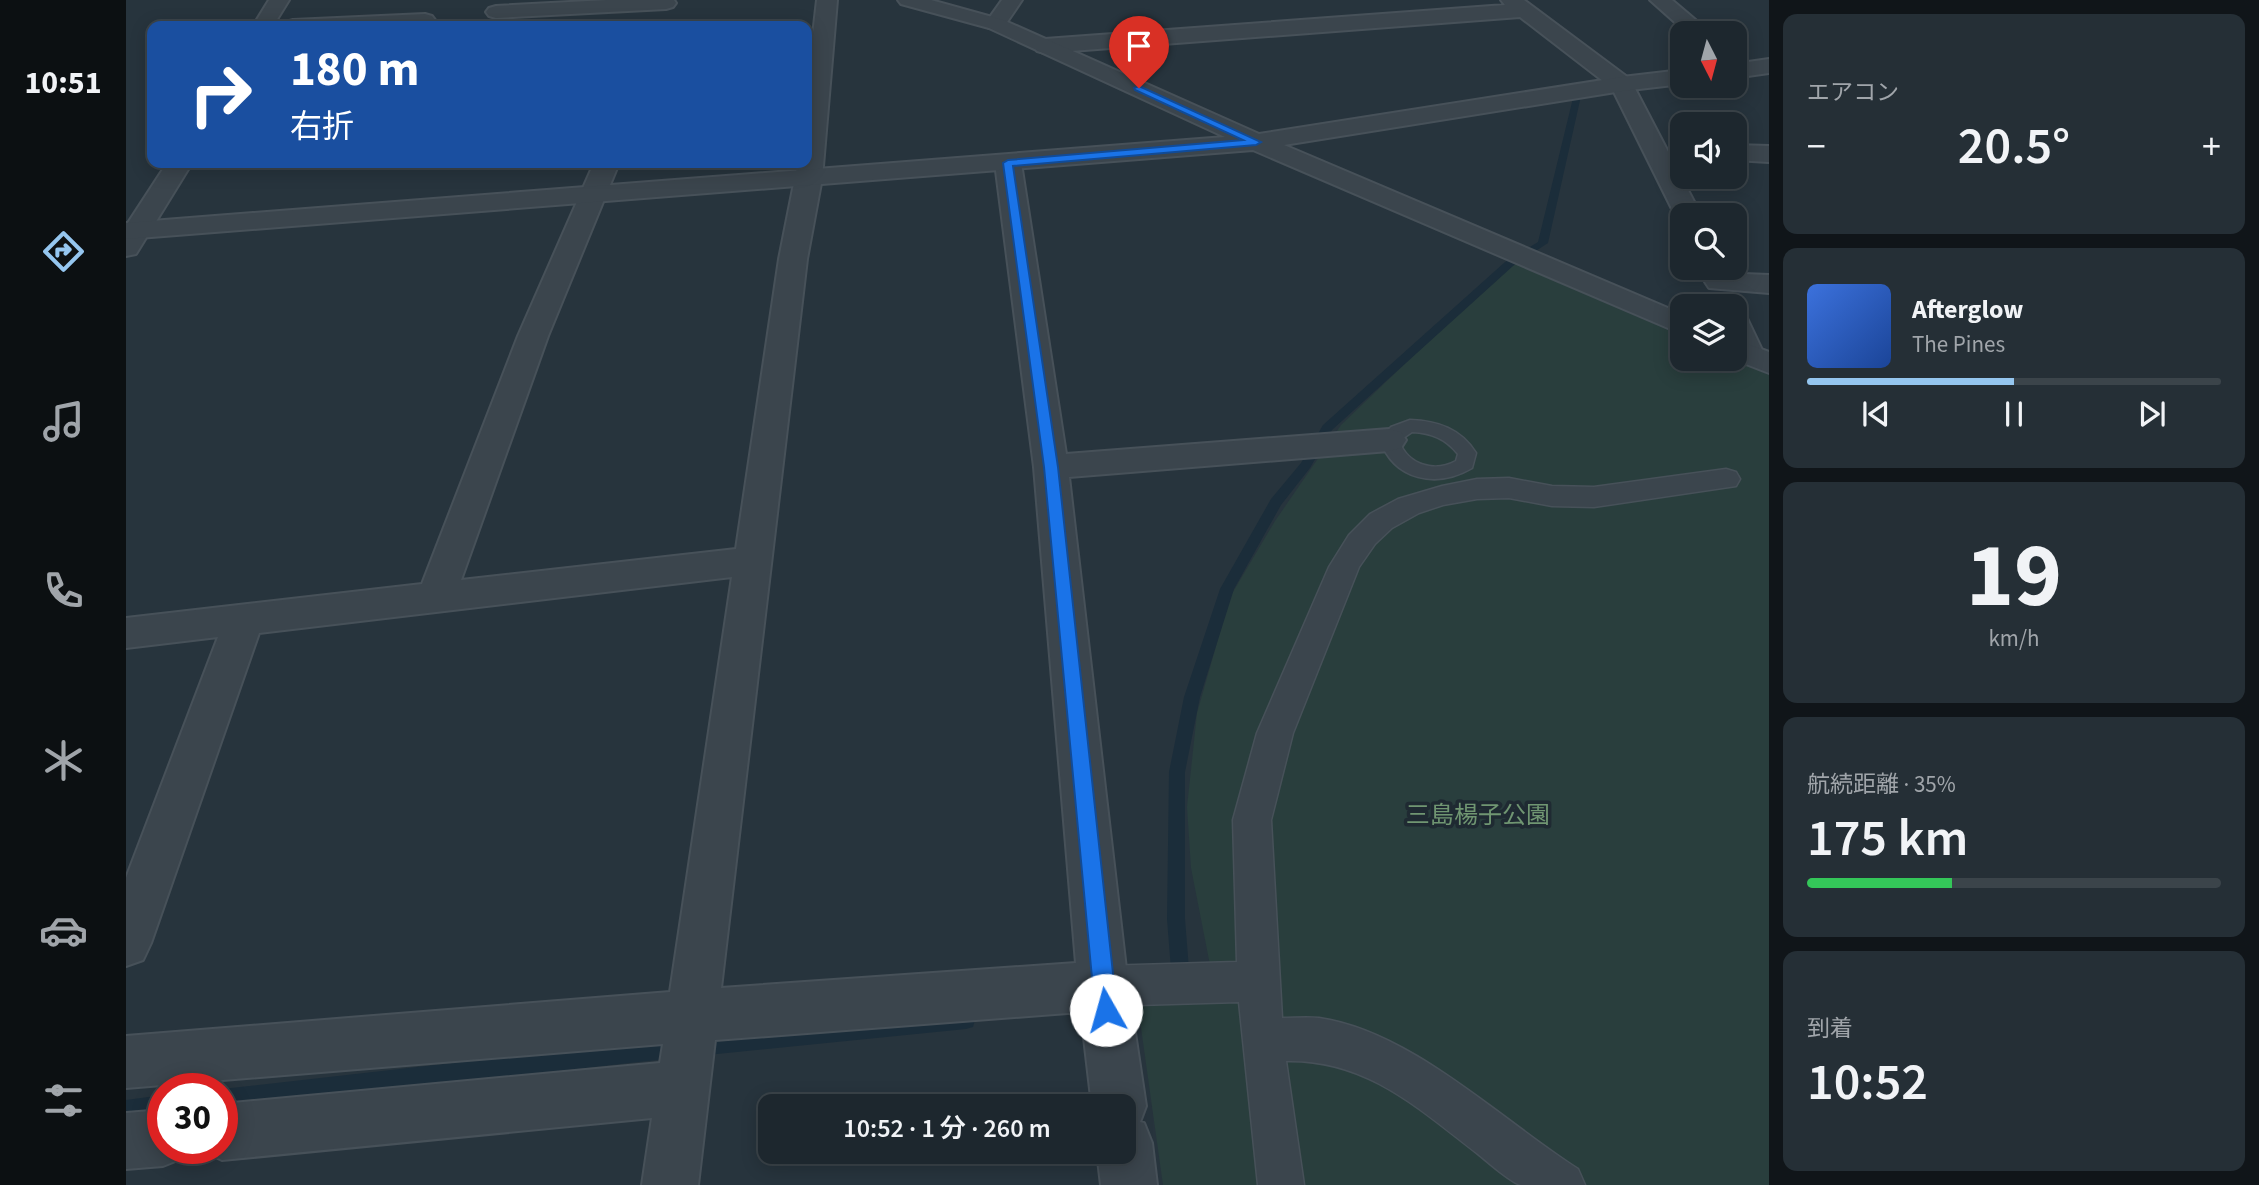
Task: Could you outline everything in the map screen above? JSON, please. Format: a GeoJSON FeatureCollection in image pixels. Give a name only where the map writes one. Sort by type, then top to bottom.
{"type":"FeatureCollection","features":[{"type":"Feature","properties":{"kind":"street"},"geometry":{"type":"LineString","coordinates":[[266,21],[279,0]]}},
{"type":"Feature","properties":{"kind":"street"},"geometry":{"type":"LineString","coordinates":[[812,148],[827,0]]}},
{"type":"Feature","properties":{"kind":"street"},"geometry":{"type":"LineString","coordinates":[[908,0],[996,24],[1256,142],[1670,320]]}},
{"type":"Feature","properties":{"kind":"street"},"geometry":{"type":"LineString","coordinates":[[996,24],[1012,0]]}},
{"type":"Feature","properties":{"kind":"street"},"geometry":{"type":"LineString","coordinates":[[1660,0],[1685,21]]}},
{"type":"Feature","properties":{"kind":"street"},"geometry":{"type":"LineString","coordinates":[[496,12],[667,2],[660,21]]}},
{"type":"Feature","properties":{"kind":"street"},"geometry":{"type":"LineString","coordinates":[[1045,46],[1518,5],[1622,84],[1682,203]]}},
{"type":"Feature","properties":{"kind":"street"},"geometry":{"type":"LineString","coordinates":[[403,21],[425,20]]}},
{"type":"Feature","properties":{"kind":"street"},"geometry":{"type":"LineString","coordinates":[[1747,67],[1769,66]]}},
{"type":"Feature","properties":{"kind":"street"},"geometry":{"type":"LineString","coordinates":[[130,237],[594,194],[1256,142],[1670,78]]}},
{"type":"Feature","properties":{"kind":"street"},"geometry":{"type":"LineString","coordinates":[[1656,147],[1670,148]]}},
{"type":"Feature","properties":{"kind":"street"},"geometry":{"type":"LineString","coordinates":[[1747,153],[1769,154]]}},
{"type":"Feature","properties":{"kind":"street"},"geometry":{"type":"LineString","coordinates":[[1008,163],[1051,467],[1103,986],[1117,1094]]}},
{"type":"Feature","properties":{"kind":"street"},"geometry":{"type":"LineString","coordinates":[[130,237],[176,168]]}},
{"type":"Feature","properties":{"kind":"street"},"geometry":{"type":"LineString","coordinates":[[436,597],[533,336],[604,168]]}},
{"type":"Feature","properties":{"kind":"street"},"geometry":{"type":"LineString","coordinates":[[670,1185],[751,561],[793,259],[810,168]]}},
{"type":"Feature","properties":{"kind":"street"},"geometry":{"type":"LineString","coordinates":[[1720,285],[1769,284]]}},
{"type":"Feature","properties":{"kind":"street"},"geometry":{"type":"LineString","coordinates":[[1051,467],[1390,440]]}},
{"type":"Feature","properties":{"kind":"street"},"geometry":{"type":"LineString","coordinates":[[1281,1185],[1262,1039],[1252,820],[1275,733],[1344,567],[1358,543],[1380,522],[1415,504],[1445,496],[1511,488],[1572,498],[1616,496],[1665,490],[1685,483],[1726,479]]}},
{"type":"Feature","properties":{"kind":"street"},"geometry":{"type":"LineString","coordinates":[[126,633],[751,561]]}},
{"type":"Feature","properties":{"kind":"street"},"geometry":{"type":"LineString","coordinates":[[126,943],[244,620]]}},
{"type":"Feature","properties":{"kind":"street"},"geometry":{"type":"LineString","coordinates":[[126,1062],[1103,986],[1258,981]]}},
{"type":"Feature","properties":{"kind":"street"},"geometry":{"type":"LineString","coordinates":[[1262,1039],[1322,1041],[1367,1055],[1426,1089],[1535,1170],[1562,1185]]}},
{"type":"Feature","properties":{"kind":"street"},"geometry":{"type":"LineString","coordinates":[[238,1130],[682,1088]]}},
{"type":"Feature","properties":{"kind":"street"},"geometry":{"type":"LineString","coordinates":[[126,1141],[147,1139]]}},
{"type":"Feature","properties":{"kind":"street"},"geometry":{"type":"LineString","coordinates":[[1126,1164],[1129,1185]]}},
{"type":"Feature","properties":{"kind":"green space","name":"三島楊子公園"},"geometry":{"type":"Polygon","coordinates":[[[1511,262],[1670,331],[1670,371],[1747,371],[1747,365],[1769,375],[1769,1185],[1163,1185],[1135,985],[1210,965],[1191,868],[1187,807],[1197,713],[1230,597],[1275,521],[1341,425],[1511,262]]]}},
{"type":"Feature","properties":{"kind":"waterway"},"geometry":{"type":"LineString","coordinates":[[1181,982],[1176,919],[1177,772],[1192,697],[1227,589],[1276,502],[1306,465],[1327,428],[1509,264],[1543,243],[1577,96]]}},
{"type":"Feature","properties":{"kind":"waterway"},"geometry":{"type":"LineString","coordinates":[[238,1097],[638,1052],[966,1020]]}},
{"type":"Feature","properties":{"kind":"waterway"},"geometry":{"type":"LineString","coordinates":[[126,1110],[147,1107]]}},
{"type":"Feature","properties":{"kind":"route"},"geometry":{"type":"LineString","coordinates":[[1106,1010],[1051,467],[1008,163],[1256,142],[1139,88]]}}]}
